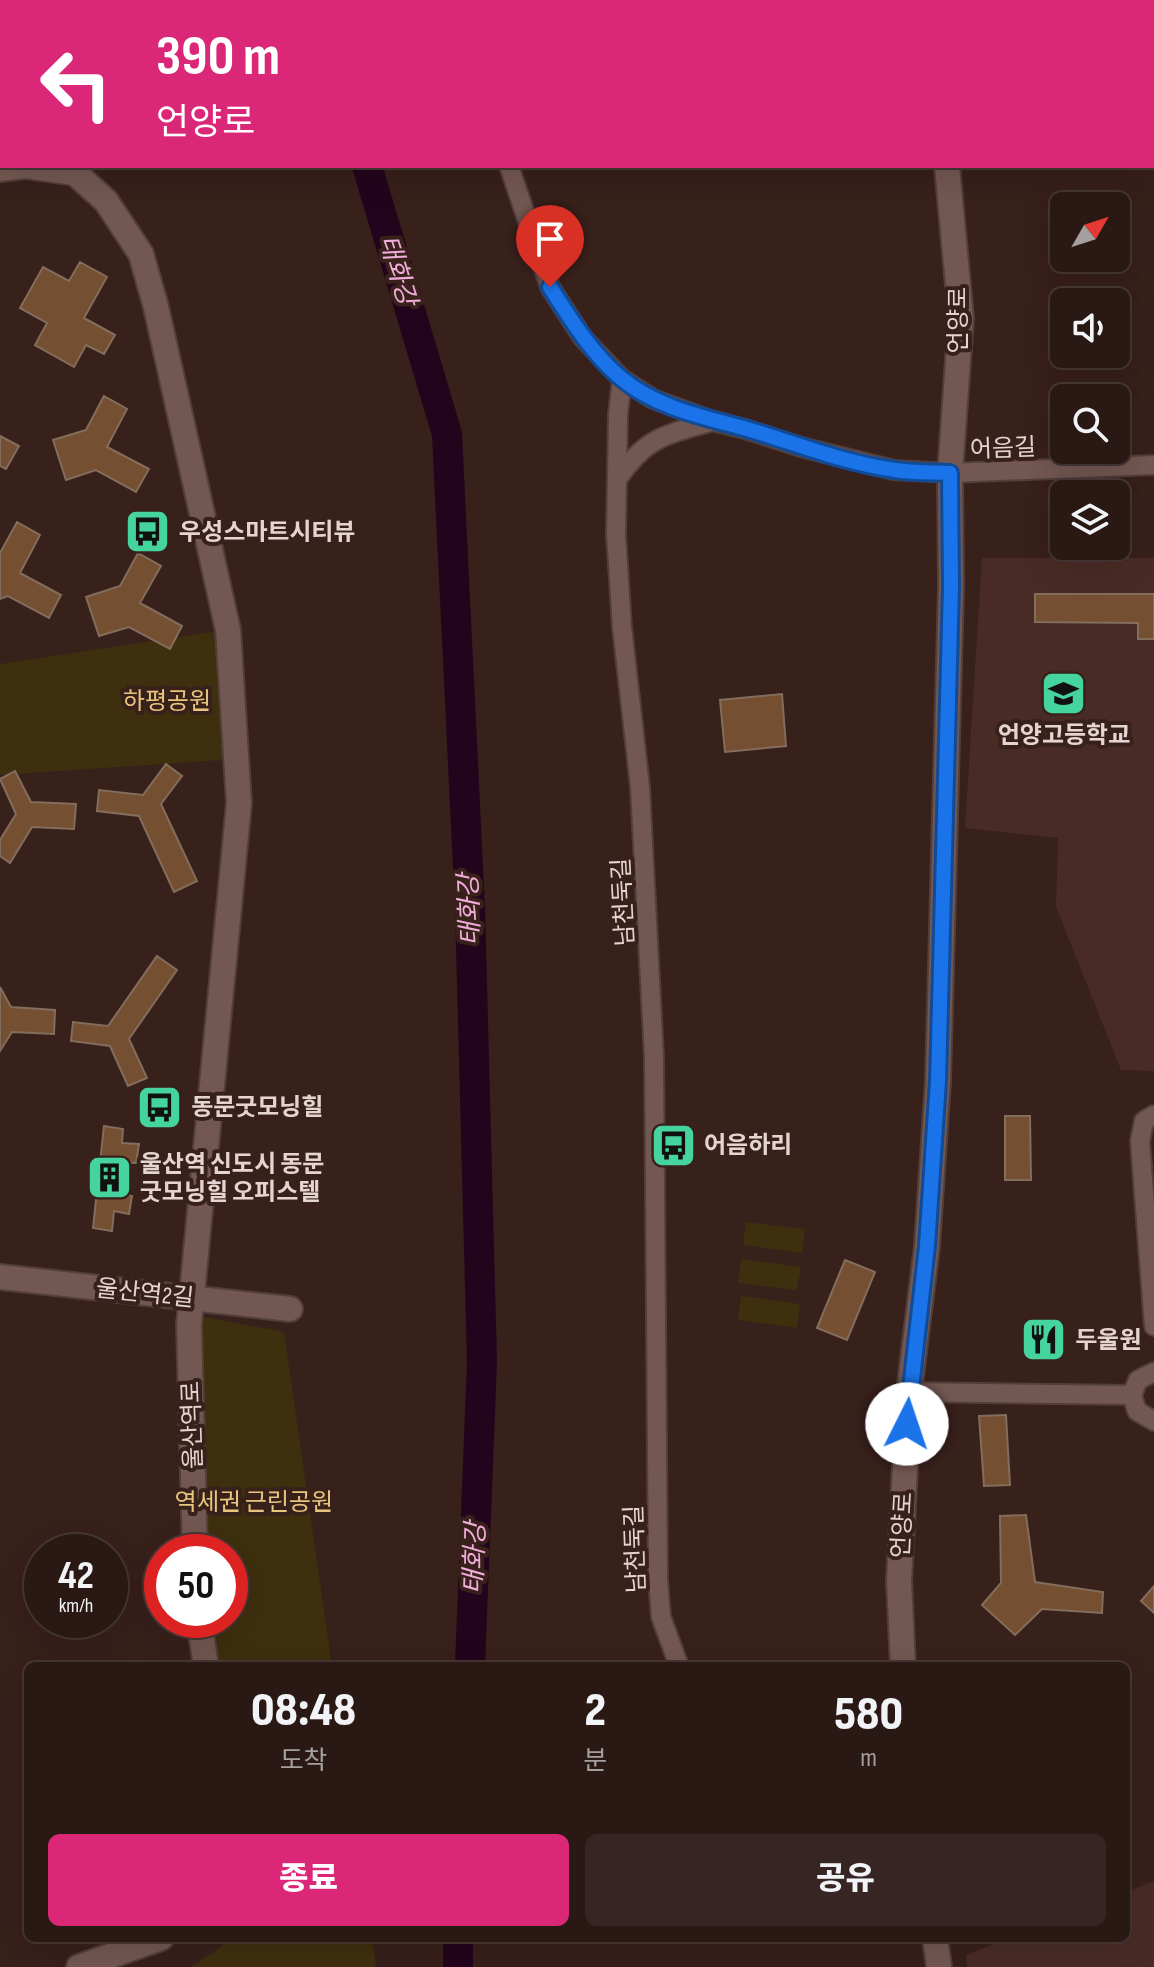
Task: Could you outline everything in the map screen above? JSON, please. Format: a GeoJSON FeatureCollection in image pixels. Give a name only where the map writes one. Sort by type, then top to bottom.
{"type":"FeatureCollection","features":[{"type":"Feature","properties":{"kind":"street","name":"울산역로"},"geometry":{"type":"LineString","coordinates":[[39,168],[75,173],[106,201],[141,254],[228,630],[239,803],[189,1325],[195,1534]]}},
{"type":"Feature","properties":{"kind":"street"},"geometry":{"type":"LineString","coordinates":[[510,168],[550,287],[583,338],[622,379],[653,399],[713,421],[801,447],[894,470],[950,473]]}},
{"type":"Feature","properties":{"kind":"street","name":"언양로"},"geometry":{"type":"LineString","coordinates":[[903,1662],[899,1581],[909,1392],[927,1246],[938,1081],[951,587],[950,473],[961,318],[947,168]]}},
{"type":"Feature","properties":{"kind":"street","name":"남천둑길"},"geometry":{"type":"LineString","coordinates":[[622,379],[618,414],[616,535],[622,627],[640,787],[654,1057],[658,1580],[661,1617],[678,1662]]}},
{"type":"Feature","properties":{"kind":"street"},"geometry":{"type":"LineString","coordinates":[[618,478],[631,459],[659,437],[713,421]]}},
{"type":"Feature","properties":{"kind":"street","name":"어음길"},"geometry":{"type":"LineString","coordinates":[[950,473],[1154,465]]}},
{"type":"Feature","properties":{"kind":"street"},"geometry":{"type":"LineString","coordinates":[[1154,1115],[1144,1121],[1140,1141],[1154,1326]]}},
{"type":"Feature","properties":{"kind":"street","name":"울산역2길"},"geometry":{"type":"LineString","coordinates":[[0,1277],[290,1309]]}},
{"type":"Feature","properties":{"kind":"street"},"geometry":{"type":"LineString","coordinates":[[1154,1372],[1138,1380],[1132,1395],[1137,1411],[1154,1421]]}},
{"type":"Feature","properties":{"kind":"street"},"geometry":{"type":"LineString","coordinates":[[909,1392],[1132,1395]]}},
{"type":"Feature","properties":{"kind":"street"},"geometry":{"type":"LineString","coordinates":[[202,1638],[205,1662]]}},
{"type":"Feature","properties":{"kind":"street"},"geometry":{"type":"LineString","coordinates":[[79,1967],[150,1942]]}},
{"type":"Feature","properties":{"kind":"street"},"geometry":{"type":"LineString","coordinates":[[936,1942],[939,1967]]}},
{"type":"Feature","properties":{"kind":"shaded area","name":"언양고등학교"},"geometry":{"type":"Polygon","coordinates":[[[982,558],[1154,558],[1154,1071],[1121,1070],[1056,907],[1058,838],[965,828],[982,558]]]}},
{"type":"Feature","properties":{"kind":"shaded area"},"geometry":{"type":"Polygon","coordinates":[[[1154,1881],[1154,1967],[967,1967],[966,1955],[999,1942],[1130,1942],[1130,1890],[1154,1881]]]}},
{"type":"Feature","properties":{"kind":"green space","name":"하평공원"},"geometry":{"type":"Polygon","coordinates":[[[218,631],[235,740],[222,760],[0,775],[0,664],[218,631]]]}},
{"type":"Feature","properties":{"kind":"green space"},"geometry":{"type":"Polygon","coordinates":[[[746,1222],[805,1229],[802,1253],[743,1245],[746,1222]]]}},
{"type":"Feature","properties":{"kind":"green space"},"geometry":{"type":"Polygon","coordinates":[[[741,1259],[801,1267],[797,1290],[738,1283],[741,1259]]]}},
{"type":"Feature","properties":{"kind":"green space"},"geometry":{"type":"Polygon","coordinates":[[[741,1296],[800,1304],[797,1328],[738,1320],[741,1296]]]}},
{"type":"Feature","properties":{"kind":"green space","name":"역세권 근린공원"},"geometry":{"type":"Polygon","coordinates":[[[199,1316],[284,1332],[331,1662],[213,1662],[209,1638],[248,1638],[248,1534],[203,1534],[199,1316]]]}},
{"type":"Feature","properties":{"kind":"green space"},"geometry":{"type":"Polygon","coordinates":[[[224,1942],[373,1942],[376,1967],[191,1967],[224,1942]]]}},
{"type":"Feature","properties":{"kind":"building"},"geometry":{"type":"Polygon","coordinates":[[[80,262],[107,277],[84,318],[115,335],[104,354],[86,345],[74,367],[35,345],[47,323],[20,308],[43,267],[69,281],[80,262]]]}},
{"type":"Feature","properties":{"kind":"building"},"geometry":{"type":"Polygon","coordinates":[[[104,396],[127,409],[107,447],[149,469],[136,492],[96,470],[66,480],[53,440],[86,430],[104,396]]]}},
{"type":"Feature","properties":{"kind":"building"},"geometry":{"type":"Polygon","coordinates":[[[0,436],[19,446],[6,469],[0,466],[0,436]]]}},
{"type":"Feature","properties":{"kind":"building"},"geometry":{"type":"Polygon","coordinates":[[[17,522],[40,535],[20,573],[61,595],[49,618],[8,596],[0,599],[0,553],[17,522]]]}},
{"type":"Feature","properties":{"kind":"building"},"geometry":{"type":"Polygon","coordinates":[[[138,553],[161,566],[140,603],[182,626],[170,649],[129,627],[99,636],[86,597],[120,586],[138,553]]]}},
{"type":"Feature","properties":{"kind":"building"},"geometry":{"type":"Polygon","coordinates":[[[1035,594],[1154,594],[1154,639],[1138,639],[1138,623],[1035,622],[1035,594]]]}},
{"type":"Feature","properties":{"kind":"building"},"geometry":{"type":"Polygon","coordinates":[[[782,694],[786,746],[725,752],[720,700],[782,694]]]}},
{"type":"Feature","properties":{"kind":"building"},"geometry":{"type":"Polygon","coordinates":[[[166,764],[182,776],[161,804],[197,881],[174,892],[139,816],[97,811],[99,790],[143,795],[166,764]]]}},
{"type":"Feature","properties":{"kind":"building"},"geometry":{"type":"Polygon","coordinates":[[[15,771],[31,802],[76,804],[74,829],[32,827],[10,863],[0,856],[0,840],[16,814],[0,779],[15,771]]]}},
{"type":"Feature","properties":{"kind":"building"},"geometry":{"type":"Polygon","coordinates":[[[157,956],[177,970],[129,1039],[147,1078],[128,1086],[110,1046],[71,1041],[73,1022],[108,1026],[157,956]]]}},
{"type":"Feature","properties":{"kind":"building"},"geometry":{"type":"Polygon","coordinates":[[[0,987],[11,1007],[55,1010],[54,1034],[12,1032],[0,1051],[0,987]]]}},
{"type":"Feature","properties":{"kind":"building"},"geometry":{"type":"Polygon","coordinates":[[[1005,1116],[1030,1116],[1031,1180],[1005,1180],[1005,1116]]]}},
{"type":"Feature","properties":{"kind":"building","name":"울산역 신도시 동문 굿모닝힐 오피스텔"},"geometry":{"type":"Polygon","coordinates":[[[104,1126],[123,1129],[122,1143],[139,1144],[136,1163],[120,1162],[117,1193],[132,1196],[129,1214],[114,1211],[112,1231],[93,1228],[104,1126]]]}},
{"type":"Feature","properties":{"kind":"building"},"geometry":{"type":"Polygon","coordinates":[[[845,1260],[875,1272],[847,1340],[817,1328],[845,1260]]]}},
{"type":"Feature","properties":{"kind":"building"},"geometry":{"type":"Polygon","coordinates":[[[1006,1415],[1010,1485],[984,1486],[979,1416],[1006,1415]]]}},
{"type":"Feature","properties":{"kind":"building"},"geometry":{"type":"Polygon","coordinates":[[[1026,1515],[1035,1582],[1103,1592],[1102,1613],[1042,1609],[1015,1635],[982,1605],[1001,1583],[1000,1516],[1026,1515]]]}},
{"type":"Feature","properties":{"kind":"building"},"geometry":{"type":"Polygon","coordinates":[[[1154,1586],[1154,1613],[1141,1601],[1154,1586]]]}},
{"type":"Feature","properties":{"kind":"waterway","name":"태화강"},"geometry":{"type":"LineString","coordinates":[[368,168],[447,434],[470,908],[482,1362],[470,1662]]}},
{"type":"Feature","properties":{"kind":"waterway","name":"태화강"},"geometry":{"type":"LineString","coordinates":[[458,1942],[458,1967]]}},
{"type":"Feature","properties":{"kind":"place","name":"우성스마트시티뷰"},"geometry":{"type":"Point","coordinates":[148,532]}},
{"type":"Feature","properties":{"kind":"place","name":"언양고등학교"},"geometry":{"type":"Point","coordinates":[1064,693]}},
{"type":"Feature","properties":{"kind":"place","name":"동문굿모닝힐"},"geometry":{"type":"Point","coordinates":[160,1107]}},
{"type":"Feature","properties":{"kind":"place","name":"어음하리"},"geometry":{"type":"Point","coordinates":[673,1145]}},
{"type":"Feature","properties":{"kind":"place","name":"울산역 신도시 동문 굿모닝힐 오피스텔"},"geometry":{"type":"Point","coordinates":[109,1178]}},
{"type":"Feature","properties":{"kind":"place","name":"두울원"},"geometry":{"type":"Point","coordinates":[1044,1340]}},
{"type":"Feature","properties":{"kind":"route"},"geometry":{"type":"LineString","coordinates":[[550,287],[583,338],[622,379],[653,399],[713,421],[801,447],[894,470],[950,473],[951,587],[938,1081],[927,1246],[907,1424]]}}]}
